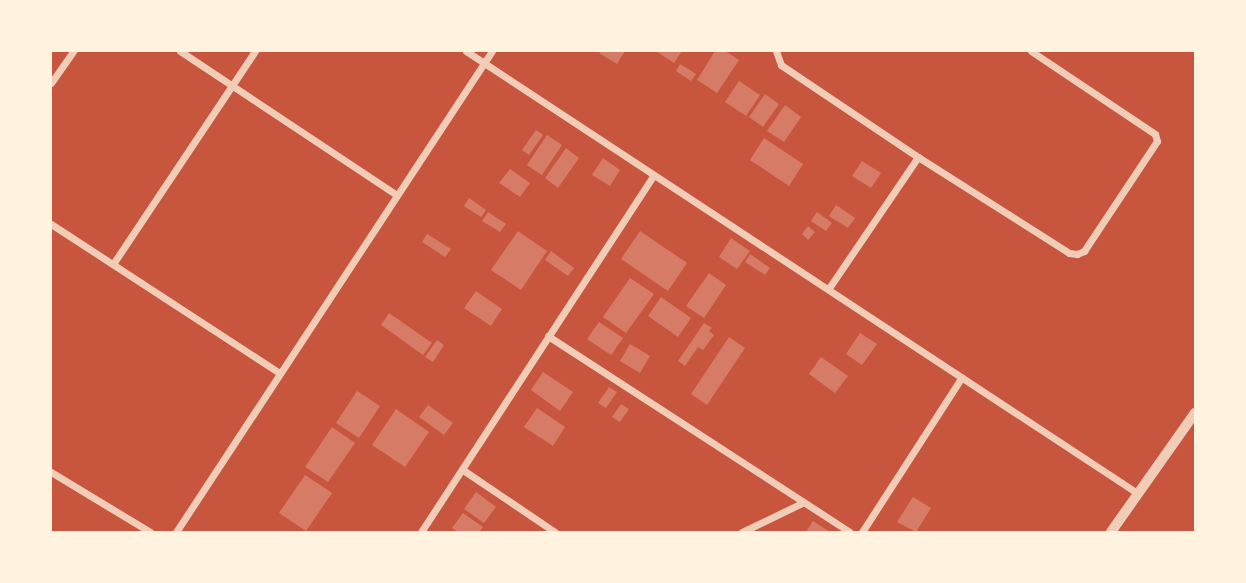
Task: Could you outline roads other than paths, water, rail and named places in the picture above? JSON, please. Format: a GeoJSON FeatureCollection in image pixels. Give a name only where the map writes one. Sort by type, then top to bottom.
{"type":"FeatureCollection","features":[{"type":"Feature","properties":{"kind":"street"},"geometry":{"type":"LineString","coordinates":[[51,83],[73,51]]}},
{"type":"Feature","properties":{"kind":"street"},"geometry":{"type":"LineString","coordinates":[[180,51],[397,195]]}},
{"type":"Feature","properties":{"kind":"street"},"geometry":{"type":"LineString","coordinates":[[113,264],[255,51]]}},
{"type":"Feature","properties":{"kind":"street"},"geometry":{"type":"LineString","coordinates":[[466,51],[1137,493]]}},
{"type":"Feature","properties":{"kind":"street"},"geometry":{"type":"LineString","coordinates":[[176,532],[492,51]]}},
{"type":"Feature","properties":{"kind":"street"},"geometry":{"type":"LineString","coordinates":[[776,51],[781,65],[918,158],[1069,253],[1084,251],[1157,141],[1155,134],[1031,51]]}},
{"type":"Feature","properties":{"kind":"street"},"geometry":{"type":"LineString","coordinates":[[829,288],[918,158]]}},
{"type":"Feature","properties":{"kind":"street"},"geometry":{"type":"LineString","coordinates":[[421,532],[654,175]]}},
{"type":"Feature","properties":{"kind":"street"},"geometry":{"type":"LineString","coordinates":[[51,224],[280,373]]}},
{"type":"Feature","properties":{"kind":"street"},"geometry":{"type":"LineString","coordinates":[[548,336],[850,532]]}},
{"type":"Feature","properties":{"kind":"street"},"geometry":{"type":"LineString","coordinates":[[862,532],[962,377]]}},
{"type":"Feature","properties":{"kind":"street"},"geometry":{"type":"LineString","coordinates":[[1111,532],[1195,413]]}},
{"type":"Feature","properties":{"kind":"street"},"geometry":{"type":"LineString","coordinates":[[463,470],[555,532]]}},
{"type":"Feature","properties":{"kind":"street"},"geometry":{"type":"LineString","coordinates":[[51,472],[150,532]]}},
{"type":"Feature","properties":{"kind":"street"},"geometry":{"type":"LineString","coordinates":[[742,532],[802,503]]}}]}
